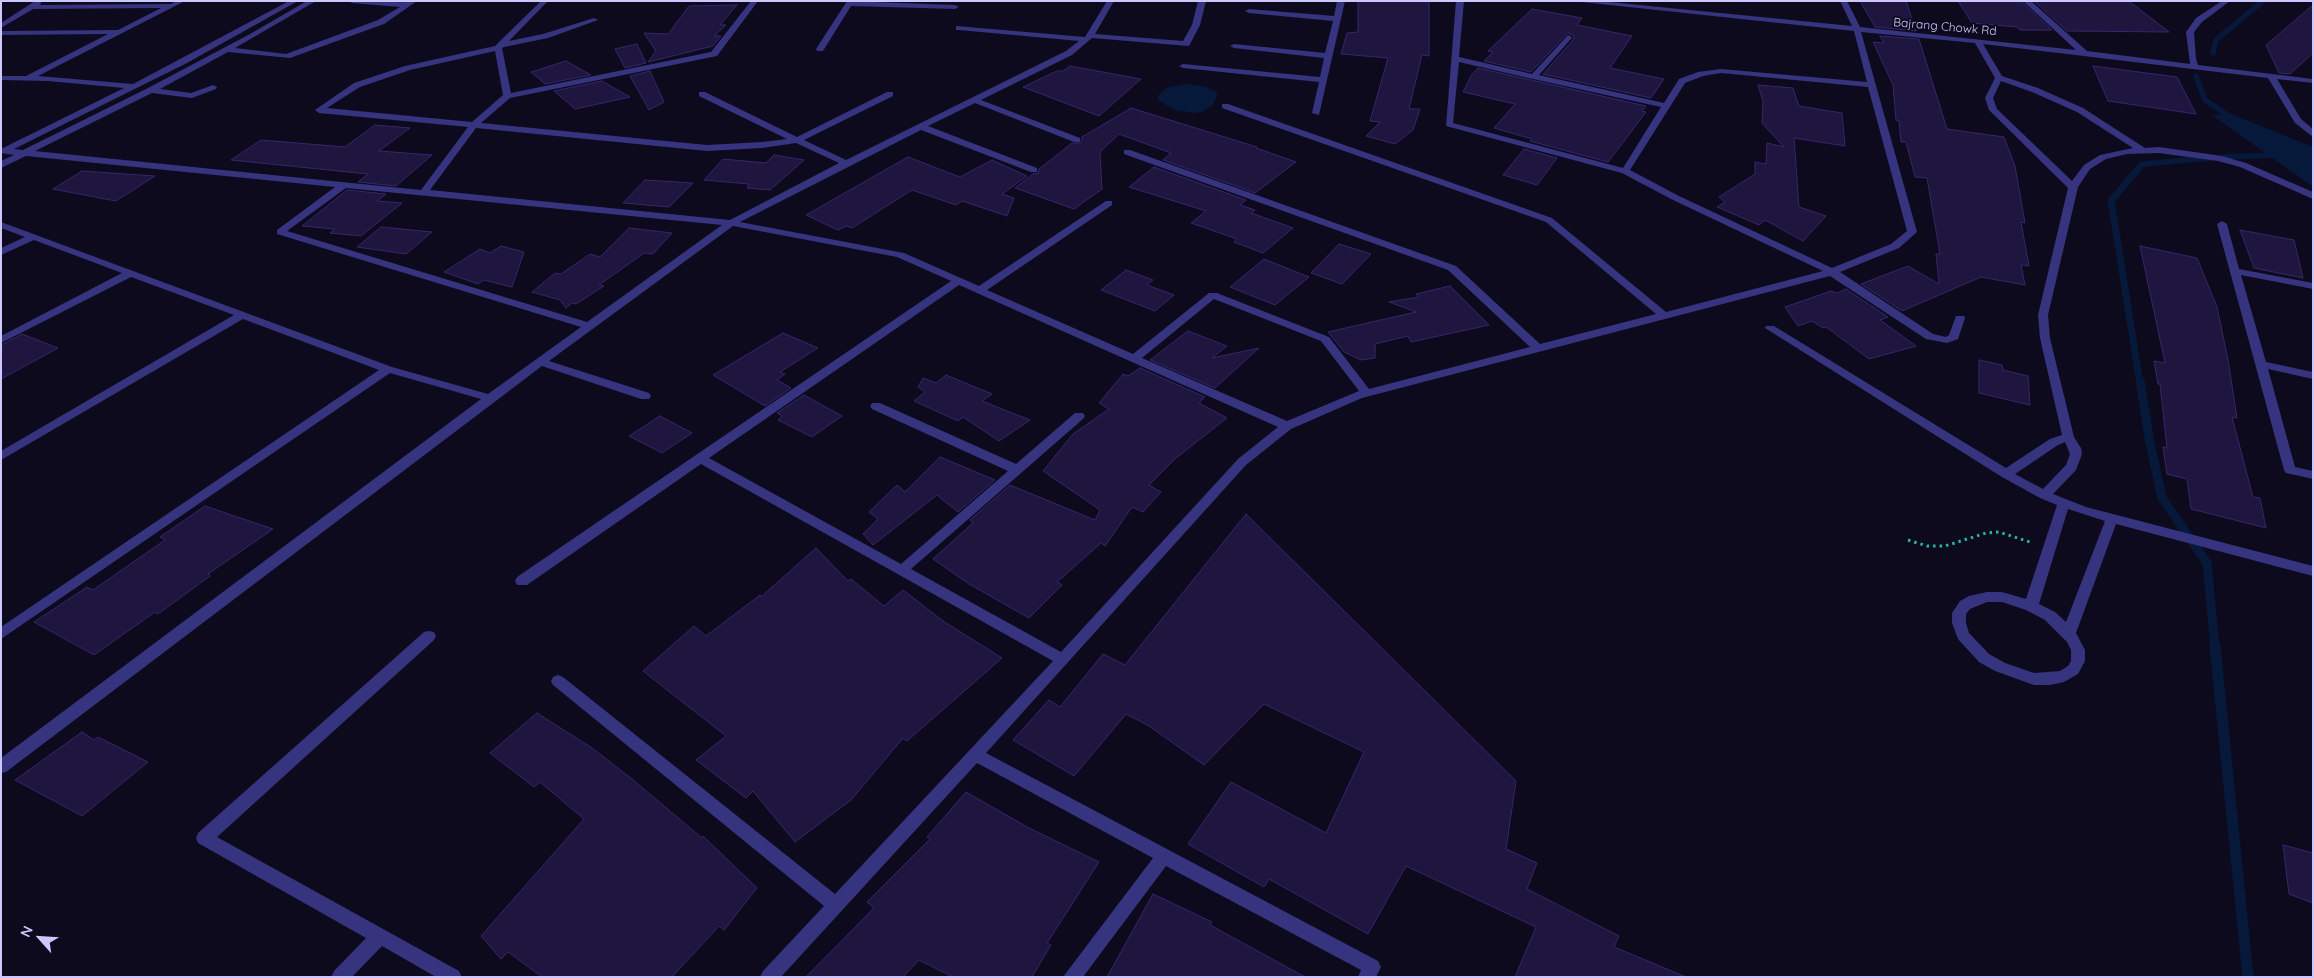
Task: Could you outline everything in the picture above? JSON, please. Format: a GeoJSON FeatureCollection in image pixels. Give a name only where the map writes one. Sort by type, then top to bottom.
{"type":"FeatureCollection","features":[{"type":"Feature","properties":{"kind":"street"},"geometry":{"type":"LineString","coordinates":[[1,26],[41,1]]}},
{"type":"Feature","properties":{"kind":"street"},"geometry":{"type":"LineString","coordinates":[[28,78],[182,1]]}},
{"type":"Feature","properties":{"kind":"street"},"geometry":{"type":"LineString","coordinates":[[2,151],[135,86],[295,1]]}},
{"type":"Feature","properties":{"kind":"street"},"geometry":{"type":"LineString","coordinates":[[1,165],[151,90],[314,1]]}},
{"type":"Feature","properties":{"kind":"street"},"geometry":{"type":"LineString","coordinates":[[352,1],[411,3]]}},
{"type":"Feature","properties":{"kind":"street"},"geometry":{"type":"LineString","coordinates":[[500,46],[545,1]]}},
{"type":"Feature","properties":{"kind":"street"},"geometry":{"type":"LineString","coordinates":[[424,192],[474,125],[507,96],[714,54],[755,1]]}},
{"type":"Feature","properties":{"kind":"street"},"geometry":{"type":"LineString","coordinates":[[1,767],[490,398],[731,223],[846,163],[1069,53],[1088,38],[1112,1]]}},
{"type":"Feature","properties":{"kind":"street"},"geometry":{"type":"LineString","coordinates":[[959,28],[1186,44],[1196,25],[1202,1]]}},
{"type":"Feature","properties":{"kind":"street"},"geometry":{"type":"LineString","coordinates":[[1316,113],[1341,1]]}},
{"type":"Feature","properties":{"kind":"street"},"geometry":{"type":"LineString","coordinates":[[1460,1],[1449,124],[1625,171],[1676,198],[1832,272],[1930,337],[1947,340],[1954,337],[1957,333],[1960,318]]}},
{"type":"Feature","properties":{"kind":"street","name":"Bajrang Chowk Rd"},"geometry":{"type":"LineString","coordinates":[[1576,1],[1678,3],[2084,53],[2313,73]]}},
{"type":"Feature","properties":{"kind":"street"},"geometry":{"type":"LineString","coordinates":[[769,977],[1063,660],[1242,462],[1287,426],[1366,393],[1832,272],[1895,246],[1912,232],[1855,26],[1850,12],[1843,1]]}},
{"type":"Feature","properties":{"kind":"street"},"geometry":{"type":"LineString","coordinates":[[2026,1],[2084,53]]}},
{"type":"Feature","properties":{"kind":"street"},"geometry":{"type":"LineString","coordinates":[[2193,63],[2190,32],[2199,20],[2227,1]]}},
{"type":"Feature","properties":{"kind":"street"},"geometry":{"type":"LineString","coordinates":[[820,49],[851,2],[955,7]]}},
{"type":"Feature","properties":{"kind":"street"},"geometry":{"type":"LineString","coordinates":[[227,50],[287,56],[381,22],[411,3]]}},
{"type":"Feature","properties":{"kind":"street","name":"Bajrang Chowk Rd"},"geometry":{"type":"LineString","coordinates":[[1641,3],[1855,26],[2013,36],[2313,81]]}},
{"type":"Feature","properties":{"kind":"street"},"geometry":{"type":"LineString","coordinates":[[32,7],[172,6]]}},
{"type":"Feature","properties":{"kind":"street"},"geometry":{"type":"LineString","coordinates":[[1249,11],[1337,18]]}},
{"type":"Feature","properties":{"kind":"street"},"geometry":{"type":"LineString","coordinates":[[594,20],[545,36],[408,68],[358,85],[320,110],[707,148],[762,145],[797,140],[890,94]]}},
{"type":"Feature","properties":{"kind":"street"},"geometry":{"type":"LineString","coordinates":[[1,33],[119,32]]}},
{"type":"Feature","properties":{"kind":"street"},"geometry":{"type":"LineString","coordinates":[[1533,77],[1568,37]]}},
{"type":"Feature","properties":{"kind":"street"},"geometry":{"type":"LineString","coordinates":[[1977,41],[1999,78],[2035,90],[2080,110],[2144,150]]}},
{"type":"Feature","properties":{"kind":"street"},"geometry":{"type":"LineString","coordinates":[[500,46],[507,96]]}},
{"type":"Feature","properties":{"kind":"street"},"geometry":{"type":"LineString","coordinates":[[1234,46],[1329,56]]}},
{"type":"Feature","properties":{"kind":"street"},"geometry":{"type":"LineString","coordinates":[[1455,59],[1666,106]]}},
{"type":"Feature","properties":{"kind":"street"},"geometry":{"type":"LineString","coordinates":[[1183,66],[1323,80]]}},
{"type":"Feature","properties":{"kind":"street"},"geometry":{"type":"LineString","coordinates":[[1625,171],[1682,81],[1701,74],[1720,71],[1871,85]]}},
{"type":"Feature","properties":{"kind":"street"},"geometry":{"type":"LineString","coordinates":[[2271,76],[2298,122],[2313,134]]}},
{"type":"Feature","properties":{"kind":"street"},"geometry":{"type":"LineString","coordinates":[[1,78],[28,78],[135,86]]}},
{"type":"Feature","properties":{"kind":"street"},"geometry":{"type":"LineString","coordinates":[[1999,78],[1989,98],[1993,110],[2005,124],[2073,187]]}},
{"type":"Feature","properties":{"kind":"street"},"geometry":{"type":"LineString","coordinates":[[151,90],[192,96],[213,87]]}},
{"type":"Feature","properties":{"kind":"street"},"geometry":{"type":"LineString","coordinates":[[702,94],[846,163]]}},
{"type":"Feature","properties":{"kind":"street"},"geometry":{"type":"LineString","coordinates":[[975,100],[1077,140]]}},
{"type":"Feature","properties":{"kind":"street"},"geometry":{"type":"LineString","coordinates":[[1225,106],[1549,220],[1664,316]]}},
{"type":"Feature","properties":{"kind":"street"},"geometry":{"type":"LineString","coordinates":[[922,127],[1034,170]]}},
{"type":"Feature","properties":{"kind":"street"},"geometry":{"type":"LineString","coordinates":[[2,151],[731,223],[900,254],[1287,426]]}},
{"type":"Feature","properties":{"kind":"street"},"geometry":{"type":"LineString","coordinates":[[2044,495],[2072,467],[2076,454],[2075,448],[2068,437],[2045,338],[2043,315],[2073,187],[2087,167],[2103,157],[2127,151],[2188,152],[2243,165],[2313,196]]}},
{"type":"Feature","properties":{"kind":"street"},"geometry":{"type":"LineString","coordinates":[[1127,152],[1452,268],[1538,348]]}},
{"type":"Feature","properties":{"kind":"street"},"geometry":{"type":"LineString","coordinates":[[345,184],[280,232],[589,326]]}},
{"type":"Feature","properties":{"kind":"street"},"geometry":{"type":"LineString","coordinates":[[980,290],[1109,203]]}},
{"type":"Feature","properties":{"kind":"street"},"geometry":{"type":"LineString","coordinates":[[2222,224],[2290,470],[2313,475]]}},
{"type":"Feature","properties":{"kind":"street"},"geometry":{"type":"LineString","coordinates":[[1,225],[388,369],[490,398]]}},
{"type":"Feature","properties":{"kind":"street"},"geometry":{"type":"LineString","coordinates":[[1,252],[33,237]]}},
{"type":"Feature","properties":{"kind":"street"},"geometry":{"type":"LineString","coordinates":[[2235,271],[2313,286]]}},
{"type":"Feature","properties":{"kind":"street"},"geometry":{"type":"LineString","coordinates":[[1,340],[130,273]]}},
{"type":"Feature","properties":{"kind":"street"},"geometry":{"type":"LineString","coordinates":[[522,581],[958,280]]}},
{"type":"Feature","properties":{"kind":"street"},"geometry":{"type":"LineString","coordinates":[[1134,358],[1213,295],[1326,339],[1366,393]]}},
{"type":"Feature","properties":{"kind":"street"},"geometry":{"type":"LineString","coordinates":[[1,456],[242,315]]}},
{"type":"Feature","properties":{"kind":"street"},"geometry":{"type":"LineString","coordinates":[[1770,328],[2006,474],[2044,495],[2064,503],[2171,535],[2313,572]]}},
{"type":"Feature","properties":{"kind":"street"},"geometry":{"type":"LineString","coordinates":[[540,362],[645,396]]}},
{"type":"Feature","properties":{"kind":"street"},"geometry":{"type":"LineString","coordinates":[[2261,364],[2313,376]]}},
{"type":"Feature","properties":{"kind":"street"},"geometry":{"type":"LineString","coordinates":[[1,634],[388,369]]}},
{"type":"Feature","properties":{"kind":"street"},"geometry":{"type":"LineString","coordinates":[[876,406],[1017,470]]}},
{"type":"Feature","properties":{"kind":"street"},"geometry":{"type":"LineString","coordinates":[[902,570],[1079,416]]}},
{"type":"Feature","properties":{"kind":"street"},"geometry":{"type":"LineString","coordinates":[[2006,474],[2054,442],[2068,437]]}},
{"type":"Feature","properties":{"kind":"street"},"geometry":{"type":"LineString","coordinates":[[700,458],[1063,660]]}},
{"type":"Feature","properties":{"kind":"street"},"geometry":{"type":"LineString","coordinates":[[2031,606],[2064,503]]}},
{"type":"Feature","properties":{"kind":"street"},"geometry":{"type":"LineString","coordinates":[[2069,634],[2112,518]]}},
{"type":"Feature","properties":{"kind":"street"},"geometry":{"type":"LineString","coordinates":[[1987,597],[2002,597],[2031,606],[2050,616],[2069,634],[2078,650],[2078,661],[2074,670],[2050,679],[2034,679],[2000,667],[1984,658],[1963,635],[1959,623],[1959,613],[1965,605],[1974,600],[1987,597]]}},
{"type":"Feature","properties":{"kind":"street"},"geometry":{"type":"LineString","coordinates":[[429,636],[204,838],[453,977]]}},
{"type":"Feature","properties":{"kind":"street"},"geometry":{"type":"LineString","coordinates":[[558,681],[835,906]]}},
{"type":"Feature","properties":{"kind":"street"},"geometry":{"type":"LineString","coordinates":[[975,755],[1372,967],[1367,977]]}},
{"type":"Feature","properties":{"kind":"street"},"geometry":{"type":"LineString","coordinates":[[1072,977],[1164,856]]}},
{"type":"Feature","properties":{"kind":"street"},"geometry":{"type":"LineString","coordinates":[[340,977],[380,936]]}},
{"type":"Feature","properties":{"kind":"path"},"geometry":{"type":"LineString","coordinates":[[1908,540],[1927,546],[1945,546],[1986,533],[1999,532],[2049,549]]}},
{"type":"Feature","properties":{"kind":"water"},"geometry":{"type":"Polygon","coordinates":[[[1186,84],[1206,87],[1218,92],[1213,105],[1202,112],[1194,113],[1174,110],[1158,100],[1158,96],[1166,88],[1186,84]]]}},
{"type":"Feature","properties":{"kind":"water"},"geometry":{"type":"Polygon","coordinates":[[[2231,114],[2313,147],[2313,187],[2212,115],[2231,114]]]}},
{"type":"Feature","properties":{"kind":"building"},"geometry":{"type":"Polygon","coordinates":[[[1358,1],[1429,1],[1429,56],[1422,55],[1409,109],[1420,109],[1413,130],[1395,144],[1366,136],[1380,122],[1370,121],[1388,58],[1341,54],[1347,33],[1358,32],[1358,1]]]}},
{"type":"Feature","properties":{"kind":"building"},"geometry":{"type":"Polygon","coordinates":[[[1860,1],[1906,1],[1916,31],[1875,27],[1860,1]]]}},
{"type":"Feature","properties":{"kind":"building"},"geometry":{"type":"Polygon","coordinates":[[[1958,1],[2021,1],[2052,30],[2020,30],[2017,27],[1972,23],[1958,1]]]}},
{"type":"Feature","properties":{"kind":"building"},"geometry":{"type":"Polygon","coordinates":[[[2034,1],[2129,1],[2169,32],[2067,31],[2034,1]]]}},
{"type":"Feature","properties":{"kind":"building"},"geometry":{"type":"Polygon","coordinates":[[[737,5],[720,25],[726,25],[714,36],[721,36],[713,46],[648,62],[656,51],[644,33],[668,34],[689,6],[737,5]]]}},
{"type":"Feature","properties":{"kind":"building"},"geometry":{"type":"Polygon","coordinates":[[[2313,5],[2313,53],[2290,74],[2279,73],[2266,45],[2313,5]]]}},
{"type":"Feature","properties":{"kind":"building"},"geometry":{"type":"Polygon","coordinates":[[[1532,9],[1582,18],[1577,25],[1632,36],[1610,68],[1664,79],[1651,98],[1543,74],[1573,40],[1574,36],[1568,33],[1531,72],[1484,61],[1493,52],[1488,51],[1532,9]]]}},
{"type":"Feature","properties":{"kind":"building"},"geometry":{"type":"Polygon","coordinates":[[[1880,36],[1919,39],[1947,129],[2004,137],[2015,166],[2025,223],[2021,222],[2029,266],[2021,265],[2025,285],[1981,277],[1902,311],[1861,284],[1908,266],[1939,284],[1936,254],[1940,254],[1927,178],[1915,177],[1906,142],[1901,142],[1899,121],[1896,120],[1893,85],[1873,42],[1884,43],[1880,36]]]}},
{"type":"Feature","properties":{"kind":"building"},"geometry":{"type":"Polygon","coordinates":[[[637,44],[646,63],[625,68],[615,49],[637,44]]]}},
{"type":"Feature","properties":{"kind":"building"},"geometry":{"type":"Polygon","coordinates":[[[566,61],[591,75],[545,84],[531,72],[566,61]]]}},
{"type":"Feature","properties":{"kind":"building"},"geometry":{"type":"Polygon","coordinates":[[[1070,66],[1141,79],[1099,116],[1023,87],[1057,71],[1063,71],[1070,66]]]}},
{"type":"Feature","properties":{"kind":"building"},"geometry":{"type":"Polygon","coordinates":[[[2093,66],[2177,77],[2196,114],[2108,101],[2093,66]]]}},
{"type":"Feature","properties":{"kind":"building"},"geometry":{"type":"Polygon","coordinates":[[[1478,68],[1646,106],[1642,111],[1646,112],[1608,162],[1530,141],[1532,139],[1494,128],[1515,104],[1463,92],[1471,76],[1478,68]]]}},
{"type":"Feature","properties":{"kind":"building"},"geometry":{"type":"Polygon","coordinates":[[[650,71],[664,102],[649,110],[630,76],[650,71]]]}},
{"type":"Feature","properties":{"kind":"building"},"geometry":{"type":"Polygon","coordinates":[[[602,81],[630,97],[575,109],[554,91],[602,81]]]}},
{"type":"Feature","properties":{"kind":"building"},"geometry":{"type":"Polygon","coordinates":[[[1758,85],[1793,88],[1799,106],[1842,113],[1845,146],[1794,138],[1799,207],[1826,216],[1803,241],[1765,220],[1759,225],[1717,207],[1725,202],[1719,197],[1755,174],[1755,162],[1766,164],[1767,143],[1784,147],[1762,123],[1763,101],[1758,85]]]}},
{"type":"Feature","properties":{"kind":"building"},"geometry":{"type":"Polygon","coordinates":[[[1131,108],[1257,147],[1296,162],[1255,193],[1163,160],[1171,153],[1119,134],[1100,152],[1102,189],[1074,209],[1015,188],[1033,174],[1038,173],[1039,169],[1072,143],[1081,143],[1082,137],[1131,108]]]}},
{"type":"Feature","properties":{"kind":"building"},"geometry":{"type":"Polygon","coordinates":[[[375,125],[410,128],[379,151],[432,155],[396,186],[358,182],[368,174],[231,160],[261,140],[345,147],[375,125]]]}},
{"type":"Feature","properties":{"kind":"building"},"geometry":{"type":"Polygon","coordinates":[[[1524,149],[1557,158],[1537,185],[1503,175],[1524,149]]]}},
{"type":"Feature","properties":{"kind":"building"},"geometry":{"type":"Polygon","coordinates":[[[774,155],[804,160],[770,190],[747,188],[749,184],[704,180],[723,159],[766,163],[774,155]]]}},
{"type":"Feature","properties":{"kind":"building"},"geometry":{"type":"Polygon","coordinates":[[[908,157],[960,177],[992,160],[1027,176],[1002,194],[1014,198],[1007,216],[962,201],[956,205],[912,190],[852,228],[846,226],[838,230],[806,215],[908,157]]]}},
{"type":"Feature","properties":{"kind":"building"},"geometry":{"type":"Polygon","coordinates":[[[1154,167],[1246,200],[1240,205],[1255,210],[1251,213],[1293,228],[1263,253],[1234,242],[1237,239],[1191,223],[1206,211],[1129,187],[1154,167]]]}},
{"type":"Feature","properties":{"kind":"building"},"geometry":{"type":"Polygon","coordinates":[[[82,171],[155,176],[116,201],[53,189],[82,171]]]}},
{"type":"Feature","properties":{"kind":"building"},"geometry":{"type":"Polygon","coordinates":[[[645,180],[693,183],[669,207],[623,203],[645,180]]]}},
{"type":"Feature","properties":{"kind":"building"},"geometry":{"type":"Polygon","coordinates":[[[347,190],[386,194],[377,201],[402,203],[361,236],[330,233],[335,229],[302,226],[347,190]]]}},
{"type":"Feature","properties":{"kind":"building"},"geometry":{"type":"Polygon","coordinates":[[[381,227],[432,232],[406,254],[357,247],[381,227]]]}},
{"type":"Feature","properties":{"kind":"building"},"geometry":{"type":"Polygon","coordinates":[[[629,228],[672,233],[653,254],[644,253],[599,285],[604,286],[576,304],[572,303],[566,308],[560,300],[532,292],[555,273],[561,274],[590,254],[600,257],[629,228]]]}},
{"type":"Feature","properties":{"kind":"building"},"geometry":{"type":"Polygon","coordinates":[[[2240,230],[2294,240],[2303,278],[2254,268],[2240,230]]]}},
{"type":"Feature","properties":{"kind":"building"},"geometry":{"type":"Polygon","coordinates":[[[1339,244],[1371,254],[1342,284],[1311,273],[1339,244]]]}},
{"type":"Feature","properties":{"kind":"building"},"geometry":{"type":"Polygon","coordinates":[[[501,246],[524,252],[512,287],[484,280],[478,284],[444,272],[480,249],[490,253],[501,246]]]}},
{"type":"Feature","properties":{"kind":"building"},"geometry":{"type":"Polygon","coordinates":[[[2140,246],[2197,258],[2217,307],[2237,418],[2232,417],[2253,497],[2260,498],[2266,528],[2191,509],[2187,479],[2167,474],[2163,447],[2167,448],[2160,384],[2158,384],[2154,361],[2165,363],[2140,246]]]}},
{"type":"Feature","properties":{"kind":"building"},"geometry":{"type":"Polygon","coordinates":[[[1264,259],[1309,277],[1275,305],[1230,287],[1264,259]]]}},
{"type":"Feature","properties":{"kind":"building"},"geometry":{"type":"Polygon","coordinates":[[[1126,270],[1153,280],[1147,285],[1174,295],[1155,311],[1101,290],[1126,270]]]}},
{"type":"Feature","properties":{"kind":"building"},"geometry":{"type":"Polygon","coordinates":[[[1450,286],[1489,325],[1411,342],[1408,336],[1375,344],[1375,358],[1361,360],[1344,352],[1328,332],[1416,312],[1389,302],[1419,297],[1416,294],[1450,286]]]}},
{"type":"Feature","properties":{"kind":"building"},"geometry":{"type":"Polygon","coordinates":[[[1846,289],[1888,317],[1880,320],[1916,346],[1869,359],[1826,327],[1823,328],[1812,321],[1798,326],[1785,307],[1831,291],[1837,293],[1846,289]]]}},
{"type":"Feature","properties":{"kind":"building"},"geometry":{"type":"Polygon","coordinates":[[[1188,331],[1227,346],[1212,358],[1259,348],[1215,388],[1150,360],[1188,331]]]}},
{"type":"Feature","properties":{"kind":"building"},"geometry":{"type":"Polygon","coordinates":[[[783,333],[818,348],[780,372],[785,374],[777,380],[791,388],[765,406],[713,375],[783,333]]]}},
{"type":"Feature","properties":{"kind":"building"},"geometry":{"type":"Polygon","coordinates":[[[22,334],[58,348],[1,379],[1,345],[22,334]]]}},
{"type":"Feature","properties":{"kind":"building"},"geometry":{"type":"Polygon","coordinates":[[[1979,360],[2002,365],[2003,370],[2028,376],[2030,405],[1979,393],[1979,360]]]}},
{"type":"Feature","properties":{"kind":"building"},"geometry":{"type":"Polygon","coordinates":[[[1140,368],[1205,397],[1199,403],[1227,418],[1176,458],[1149,485],[1161,492],[1143,512],[1132,507],[1105,546],[1101,543],[1057,582],[1062,585],[1029,618],[969,584],[933,559],[973,523],[970,520],[1010,485],[1095,520],[1100,510],[1043,471],[1073,434],[1109,409],[1099,403],[1123,374],[1128,376],[1140,368]]]}},
{"type":"Feature","properties":{"kind":"building"},"geometry":{"type":"Polygon","coordinates":[[[946,375],[992,394],[982,401],[1030,420],[999,441],[963,417],[958,421],[914,401],[925,392],[918,387],[923,378],[936,383],[946,375]]]}},
{"type":"Feature","properties":{"kind":"building"},"geometry":{"type":"Polygon","coordinates":[[[804,395],[842,416],[812,437],[778,420],[782,416],[777,413],[804,395]]]}},
{"type":"Feature","properties":{"kind":"building"},"geometry":{"type":"Polygon","coordinates":[[[660,416],[692,433],[662,453],[629,436],[660,416]]]}},
{"type":"Feature","properties":{"kind":"building"},"geometry":{"type":"Polygon","coordinates":[[[940,457],[995,480],[958,512],[937,495],[873,545],[863,534],[878,519],[869,512],[897,485],[905,492],[940,457]]]}},
{"type":"Feature","properties":{"kind":"building"},"geometry":{"type":"Polygon","coordinates":[[[205,506],[273,529],[208,574],[210,576],[158,614],[155,612],[94,655],[34,622],[87,587],[93,590],[165,540],[160,537],[205,506]]]}},
{"type":"Feature","properties":{"kind":"building"},"geometry":{"type":"Polygon","coordinates":[[[1246,514],[1516,781],[1506,849],[1537,863],[1527,889],[1619,936],[1614,947],[1686,977],[1515,977],[1536,927],[1406,866],[1368,934],[1269,879],[1264,887],[1188,844],[1231,782],[1326,833],[1364,752],[1264,704],[1204,765],[1149,726],[1126,714],[1074,776],[1013,740],[1049,700],[1060,707],[1103,654],[1125,665],[1246,514]]]}},
{"type":"Feature","properties":{"kind":"building"},"geometry":{"type":"Polygon","coordinates":[[[816,548],[848,581],[851,579],[884,606],[903,590],[943,621],[1002,658],[907,741],[903,738],[851,800],[795,842],[753,791],[746,798],[696,760],[726,736],[643,671],[694,626],[706,636],[760,595],[761,597],[816,548]]]}},
{"type":"Feature","properties":{"kind":"building"},"geometry":{"type":"Polygon","coordinates":[[[537,713],[592,748],[632,779],[702,838],[703,836],[757,888],[724,930],[719,926],[672,977],[542,977],[508,952],[501,959],[481,936],[584,819],[540,782],[534,787],[490,753],[537,713]]]}},
{"type":"Feature","properties":{"kind":"building"},"geometry":{"type":"Polygon","coordinates":[[[82,732],[94,740],[98,737],[148,762],[82,816],[15,780],[82,732]]]}},
{"type":"Feature","properties":{"kind":"building"},"geometry":{"type":"Polygon","coordinates":[[[966,792],[1029,828],[1099,862],[1047,943],[1051,945],[1032,977],[953,977],[919,960],[903,977],[806,977],[874,908],[867,902],[930,839],[927,837],[966,792]]]}},
{"type":"Feature","properties":{"kind":"building"},"geometry":{"type":"Polygon","coordinates":[[[2283,845],[2313,853],[2313,903],[2289,894],[2283,845]]]}},
{"type":"Feature","properties":{"kind":"building"},"geometry":{"type":"Polygon","coordinates":[[[1153,894],[1212,922],[1210,925],[1305,977],[1107,977],[1153,894]]]}},
{"type":"Feature","properties":{"kind":"waterway"},"geometry":{"type":"LineString","coordinates":[[2213,53],[2216,40],[2263,1]]}},
{"type":"Feature","properties":{"kind":"waterway"},"geometry":{"type":"LineString","coordinates":[[2196,76],[2205,100],[2235,120]]}},
{"type":"Feature","properties":{"kind":"waterway"},"geometry":{"type":"LineString","coordinates":[[2223,157],[2279,155]]}},
{"type":"Feature","properties":{"kind":"waterway"},"geometry":{"type":"LineString","coordinates":[[2137,171],[2142,164],[2211,158]]}},
{"type":"Feature","properties":{"kind":"waterway"},"geometry":{"type":"LineString","coordinates":[[2138,169],[2111,201],[2140,383]]}},
{"type":"Feature","properties":{"kind":"waterway"},"geometry":{"type":"LineString","coordinates":[[2140,381],[2150,443],[2162,498],[2207,563],[2215,648]]}},
{"type":"Feature","properties":{"kind":"waterway"},"geometry":{"type":"LineString","coordinates":[[2215,646],[2248,977]]}}]}
